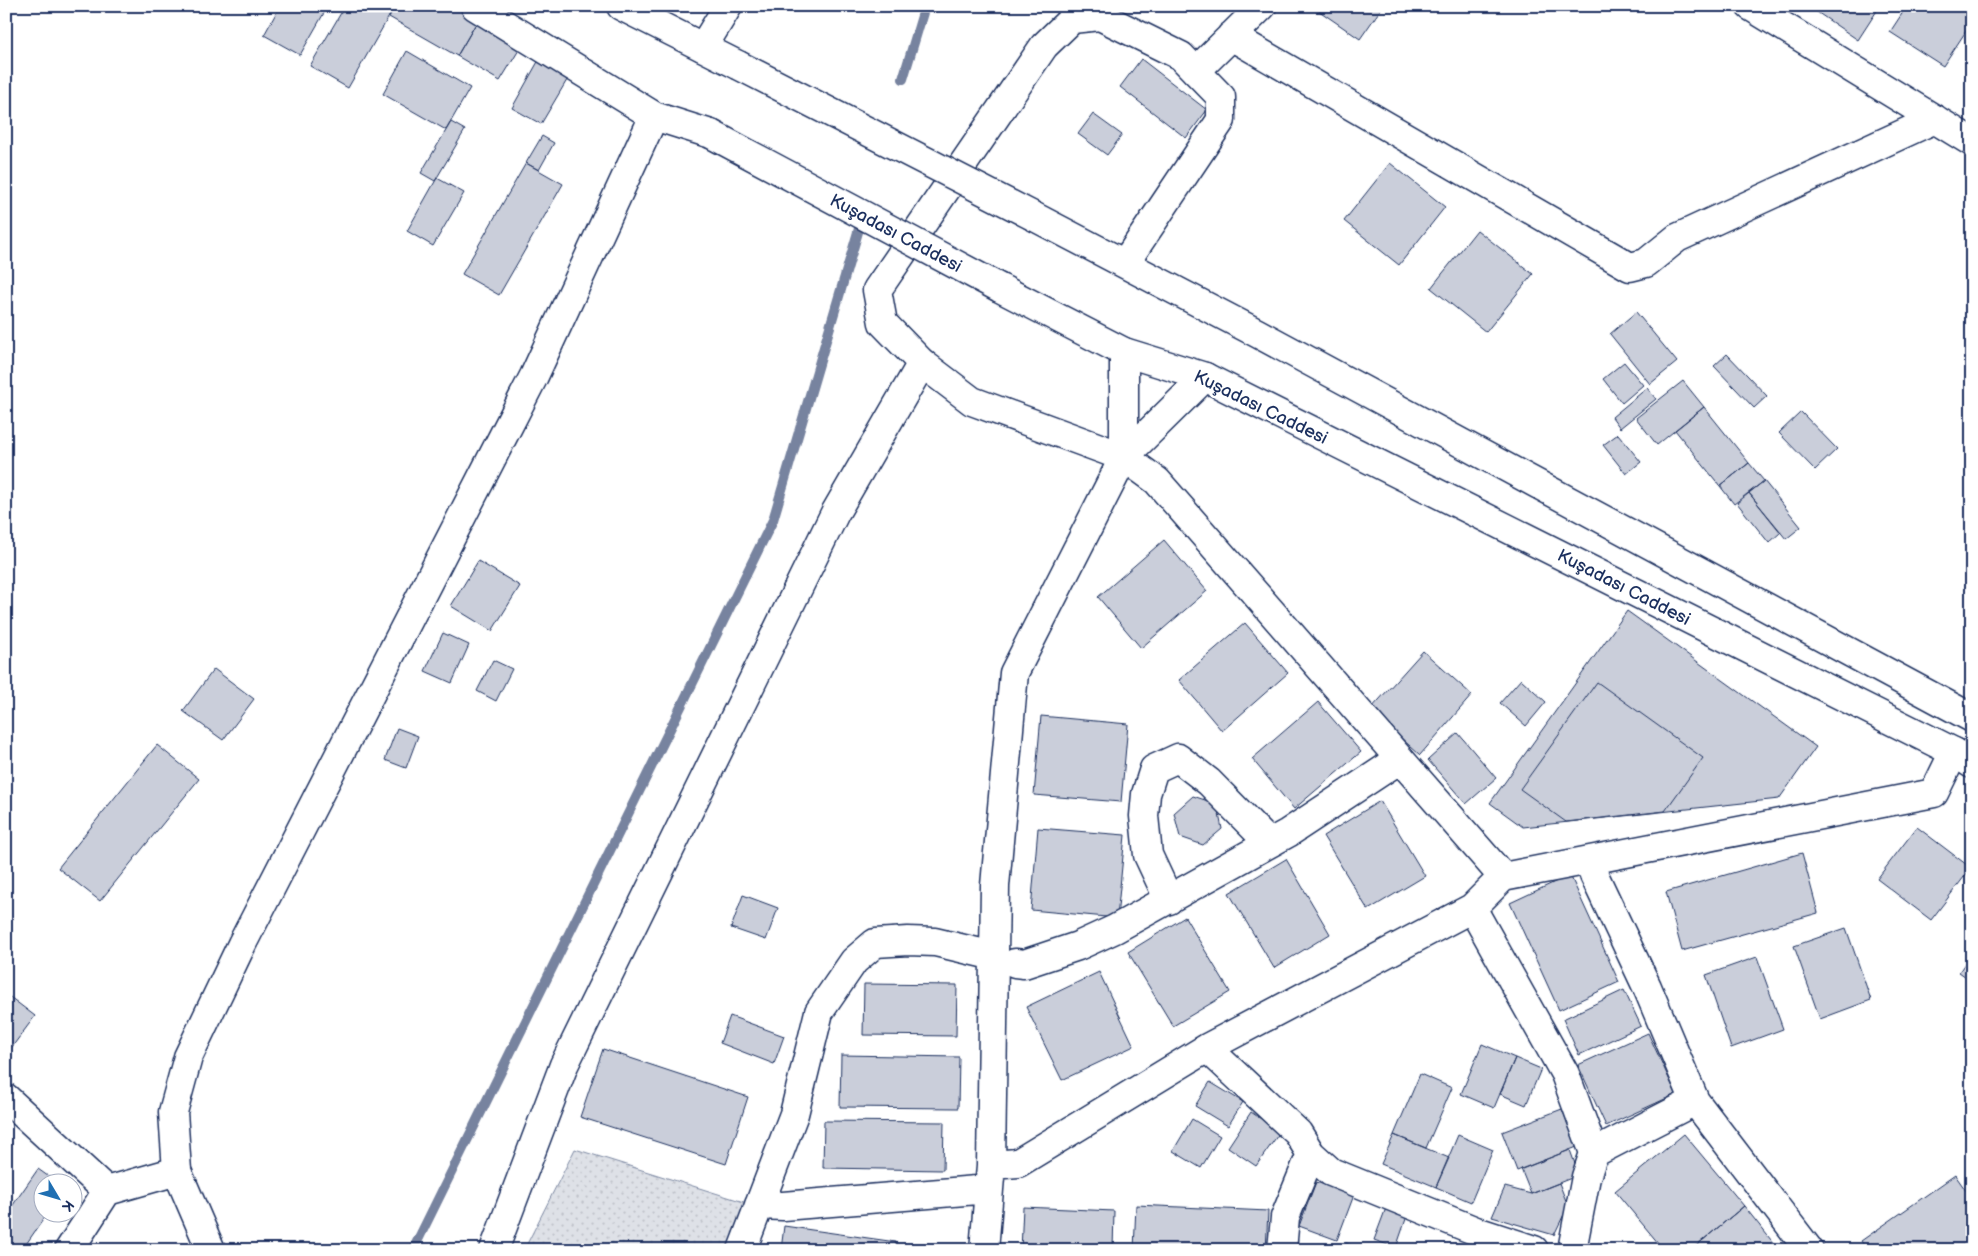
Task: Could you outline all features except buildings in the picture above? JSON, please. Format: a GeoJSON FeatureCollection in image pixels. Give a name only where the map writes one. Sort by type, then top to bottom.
{"type":"FeatureCollection","features":[{"type":"Feature","properties":{"kind":"street","name":"Kuşadası Caddesi"},"geometry":{"type":"LineString","coordinates":[[475,6],[654,116],[710,134],[1124,352],[1205,377],[1963,758]]}},
{"type":"Feature","properties":{"kind":"street"},"geometry":{"type":"LineString","coordinates":[[620,6],[1257,332],[1972,718]]}},
{"type":"Feature","properties":{"kind":"street"},"geometry":{"type":"LineString","coordinates":[[703,47],[728,6]]}},
{"type":"Feature","properties":{"kind":"street"},"geometry":{"type":"LineString","coordinates":[[1196,71],[1262,6]]}},
{"type":"Feature","properties":{"kind":"street"},"geometry":{"type":"LineString","coordinates":[[1750,6],[1972,142]]}},
{"type":"Feature","properties":{"kind":"street"},"geometry":{"type":"LineString","coordinates":[[1125,263],[1221,120],[1221,97],[1181,56],[1102,11],[1072,19],[1044,46],[877,290],[883,324],[922,364],[972,401],[1124,457],[1157,481],[1503,877]]}},
{"type":"Feature","properties":{"kind":"street"},"geometry":{"type":"LineString","coordinates":[[1231,36],[1630,267],[1646,263],[1677,238],[1935,119]]}},
{"type":"Feature","properties":{"kind":"street"},"geometry":{"type":"LineString","coordinates":[[211,1250],[177,1171],[173,1112],[188,1057],[246,935],[534,376],[654,116]]}},
{"type":"Feature","properties":{"kind":"street"},"geometry":{"type":"LineString","coordinates":[[1124,352],[1124,457]]}},
{"type":"Feature","properties":{"kind":"street"},"geometry":{"type":"LineString","coordinates":[[494,1250],[564,1065],[835,513],[922,364]]}},
{"type":"Feature","properties":{"kind":"street"},"geometry":{"type":"LineString","coordinates":[[984,1250],[1004,960],[995,886],[1014,673],[1124,457],[1205,377]]}},
{"type":"Feature","properties":{"kind":"street"},"geometry":{"type":"LineString","coordinates":[[1169,900],[1148,855],[1144,816],[1146,794],[1154,769],[1178,758],[1209,782],[1269,843]]}},
{"type":"Feature","properties":{"kind":"street"},"geometry":{"type":"LineString","coordinates":[[759,1205],[783,1206],[990,1177],[1018,1163],[1207,1048],[1472,908],[1503,877],[1934,792],[1963,758]]}},
{"type":"Feature","properties":{"kind":"street"},"geometry":{"type":"LineString","coordinates":[[742,1250],[794,1114],[819,1012],[854,961],[875,943],[935,942],[1024,964],[1078,946],[1115,929],[1169,900],[1288,833],[1400,759]]}},
{"type":"Feature","properties":{"kind":"street"},"geometry":{"type":"LineString","coordinates":[[1590,860],[1594,875],[1647,987],[1695,1101],[1809,1250]]}},
{"type":"Feature","properties":{"kind":"street"},"geometry":{"type":"LineString","coordinates":[[1472,908],[1565,1074],[1594,1153],[1586,1177],[1572,1250]]}},
{"type":"Feature","properties":{"kind":"street"},"geometry":{"type":"LineString","coordinates":[[1207,1048],[1298,1133],[1311,1154],[1331,1172],[1473,1240],[1534,1250]]}},
{"type":"Feature","properties":{"kind":"street"},"geometry":{"type":"LineString","coordinates":[[6,1098],[107,1191]]}},
{"type":"Feature","properties":{"kind":"street"},"geometry":{"type":"LineString","coordinates":[[1594,1153],[1695,1101]]}},
{"type":"Feature","properties":{"kind":"street"},"geometry":{"type":"LineString","coordinates":[[1282,1250],[1285,1217],[1311,1154]]}},
{"type":"Feature","properties":{"kind":"street"},"geometry":{"type":"LineString","coordinates":[[69,1250],[107,1191],[177,1171]]}},
{"type":"Feature","properties":{"kind":"shaded area"},"geometry":{"type":"Polygon","coordinates":[[[575,1149],[747,1203],[727,1250],[524,1250],[575,1149]]]}},
{"type":"Feature","properties":{"kind":"waterway"},"geometry":{"type":"LineString","coordinates":[[903,79],[925,6]]}},
{"type":"Feature","properties":{"kind":"waterway"},"geometry":{"type":"LineString","coordinates":[[413,1250],[773,520],[863,215]]}}]}
